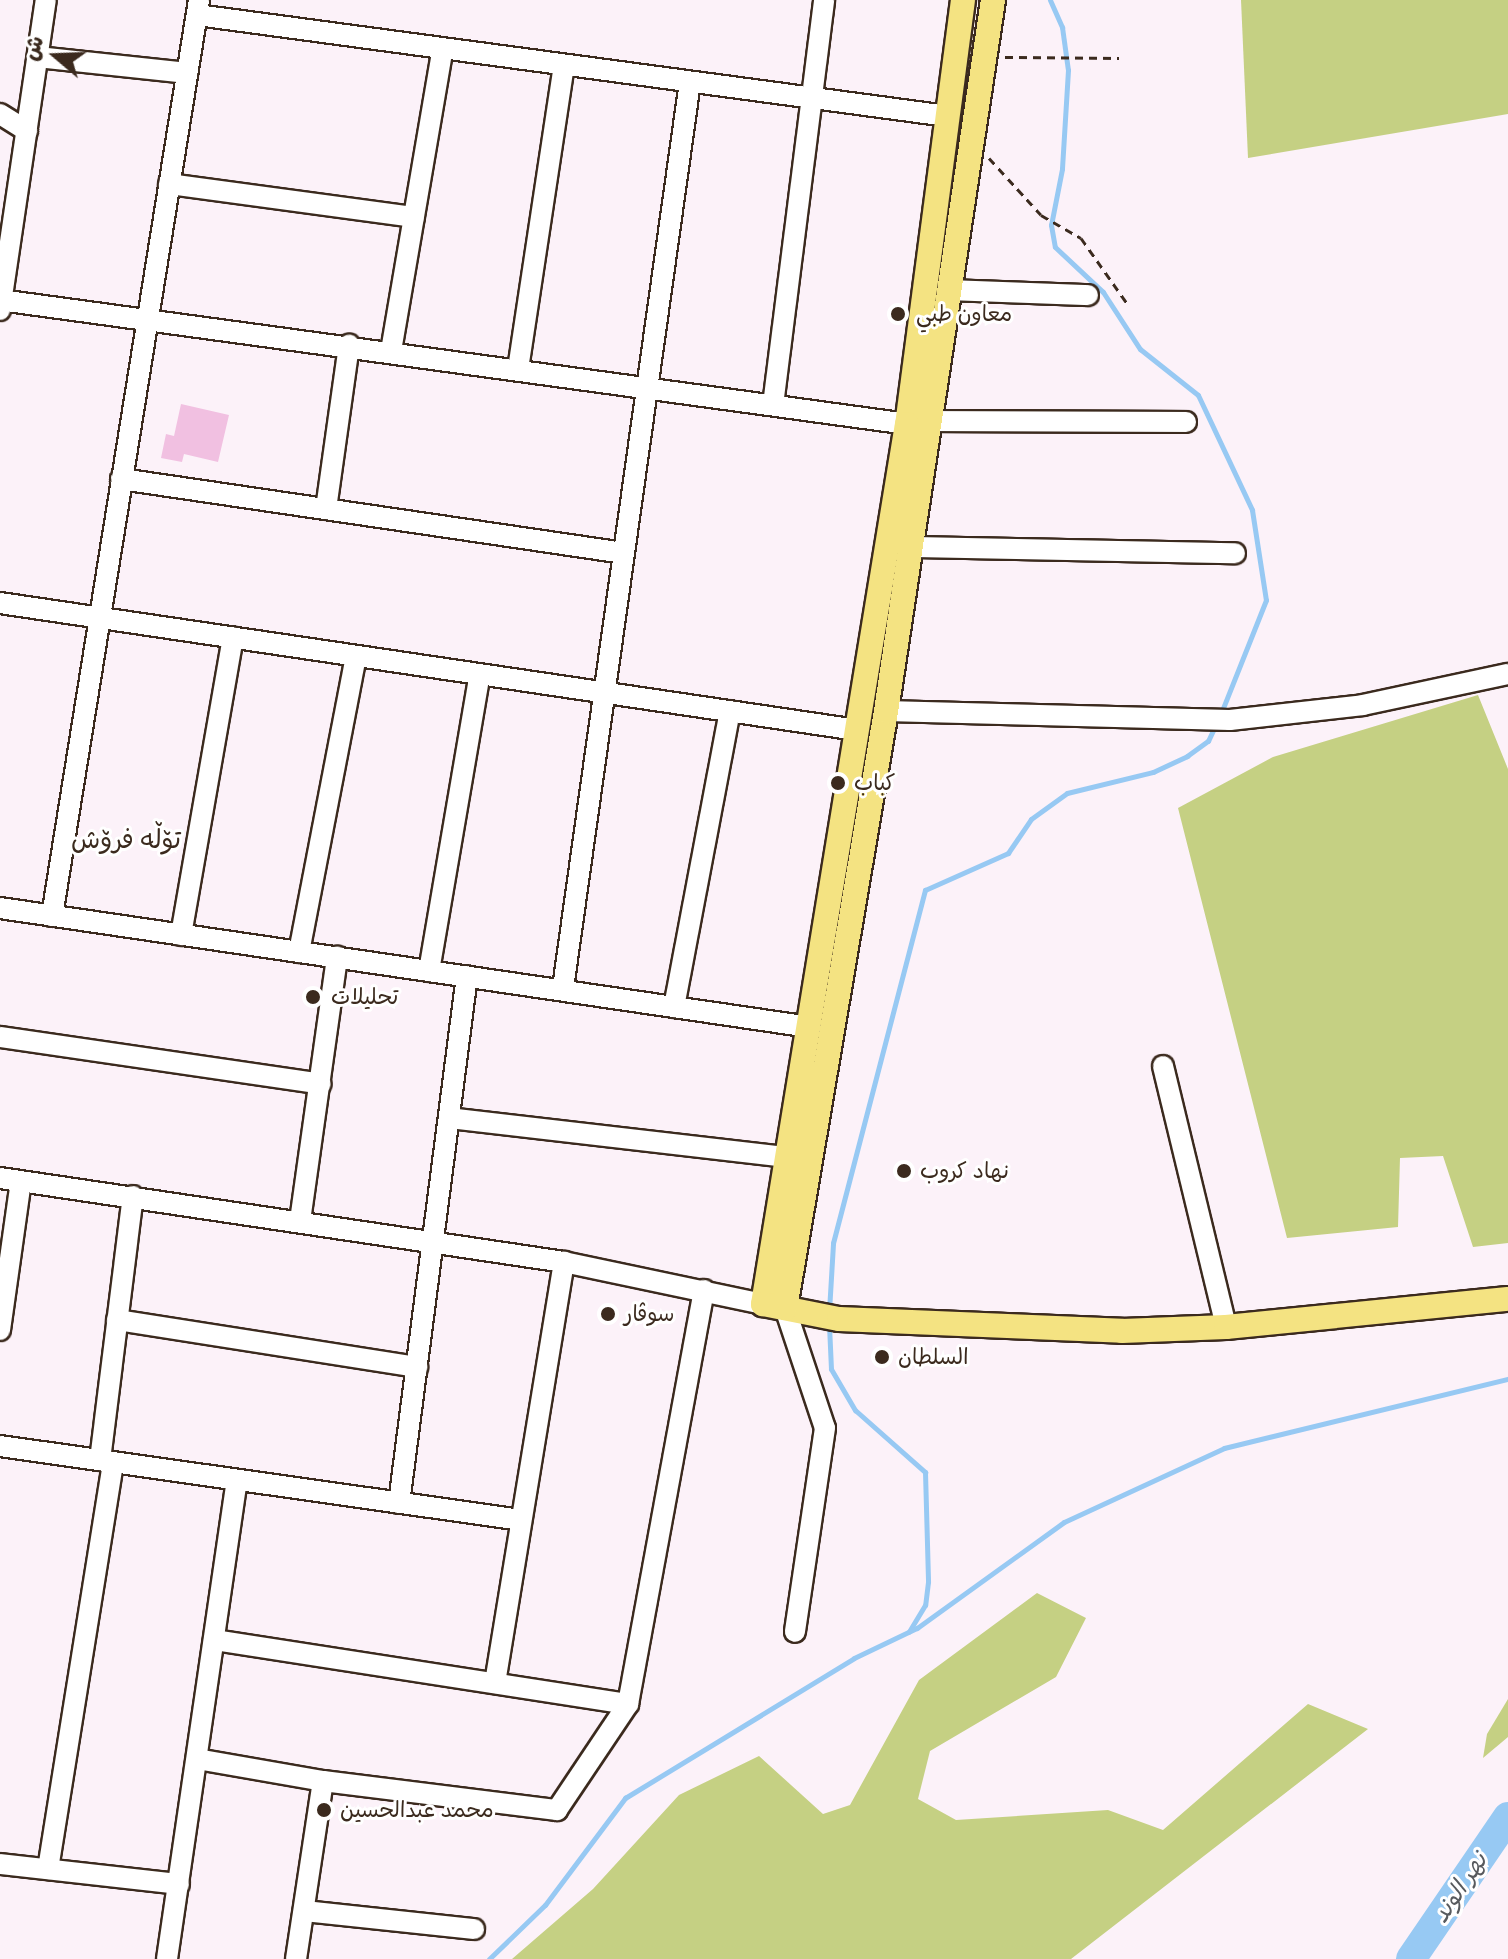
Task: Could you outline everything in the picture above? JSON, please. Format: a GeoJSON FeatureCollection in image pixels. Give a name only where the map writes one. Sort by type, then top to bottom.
{"type":"FeatureCollection","features":[{"type":"Feature","properties":{"kind":"main road"},"geometry":{"type":"LineString","coordinates":[[793,1172],[886,711],[912,547],[919,422],[920,328],[963,0]]}},
{"type":"Feature","properties":{"kind":"main road"},"geometry":{"type":"LineString","coordinates":[[993,0],[945,330],[919,422],[857,730],[810,1027],[774,1306],[828,1317],[1071,1331],[1226,1327],[1508,1299]]}},
{"type":"Feature","properties":{"kind":"main road"},"geometry":{"type":"LineString","coordinates":[[920,328],[945,330]]}},
{"type":"Feature","properties":{"kind":"street"},"geometry":{"type":"LineString","coordinates":[[46,0],[3,270],[1,302],[147,317],[773,405],[919,422],[1186,422]]}},
{"type":"Feature","properties":{"kind":"street"},"geometry":{"type":"LineString","coordinates":[[773,405],[824,0]]}},
{"type":"Feature","properties":{"kind":"street"},"geometry":{"type":"LineString","coordinates":[[52,916],[198,8],[443,48],[947,116]]}},
{"type":"Feature","properties":{"kind":"street"},"geometry":{"type":"LineString","coordinates":[[391,351],[443,48]]}},
{"type":"Feature","properties":{"kind":"street"},"geometry":{"type":"LineString","coordinates":[[38,57],[187,73]]}},
{"type":"Feature","properties":{"kind":"street"},"geometry":{"type":"LineString","coordinates":[[518,369],[564,65]]}},
{"type":"Feature","properties":{"kind":"street"},"geometry":{"type":"LineString","coordinates":[[563,988],[690,82]]}},
{"type":"Feature","properties":{"kind":"street"},"geometry":{"type":"LineString","coordinates":[[0,114],[27,131]]}},
{"type":"Feature","properties":{"kind":"street"},"geometry":{"type":"LineString","coordinates":[[169,184],[414,217]]}},
{"type":"Feature","properties":{"kind":"street"},"geometry":{"type":"LineString","coordinates":[[951,290],[1088,295]]}},
{"type":"Feature","properties":{"kind":"street"},"geometry":{"type":"LineString","coordinates":[[326,509],[349,345]]}},
{"type":"Feature","properties":{"kind":"street"},"geometry":{"type":"LineString","coordinates":[[121,479],[624,553]]}},
{"type":"Feature","properties":{"kind":"street"},"geometry":{"type":"LineString","coordinates":[[912,547],[1235,553]]}},
{"type":"Feature","properties":{"kind":"street"},"geometry":{"type":"LineString","coordinates":[[0,603],[857,730]]}},
{"type":"Feature","properties":{"kind":"street"},"geometry":{"type":"LineString","coordinates":[[181,935],[233,638]]}},
{"type":"Feature","properties":{"kind":"street"},"geometry":{"type":"LineString","coordinates":[[299,952],[356,656]]}},
{"type":"Feature","properties":{"kind":"street"},"geometry":{"type":"LineString","coordinates":[[429,971],[480,674]]}},
{"type":"Feature","properties":{"kind":"street"},"geometry":{"type":"LineString","coordinates":[[886,711],[1230,720],[1363,705],[1508,674]]}},
{"type":"Feature","properties":{"kind":"street"},"geometry":{"type":"LineString","coordinates":[[674,1007],[730,711]]}},
{"type":"Feature","properties":{"kind":"street"},"geometry":{"type":"LineString","coordinates":[[0,908],[563,988],[810,1027]]}},
{"type":"Feature","properties":{"kind":"street"},"geometry":{"type":"LineString","coordinates":[[300,1221],[337,957]]}},
{"type":"Feature","properties":{"kind":"street"},"geometry":{"type":"LineString","coordinates":[[399,1503],[435,1243],[467,976]]}},
{"type":"Feature","properties":{"kind":"street"},"geometry":{"type":"LineString","coordinates":[[0,1037],[321,1084]]}},
{"type":"Feature","properties":{"kind":"street"},"geometry":{"type":"LineString","coordinates":[[1163,1066],[1226,1327]]}},
{"type":"Feature","properties":{"kind":"street"},"geometry":{"type":"LineString","coordinates":[[449,1118],[793,1172]]}},
{"type":"Feature","properties":{"kind":"street"},"geometry":{"type":"LineString","coordinates":[[0,1178],[564,1262],[774,1306],[825,1428],[795,1632]]}},
{"type":"Feature","properties":{"kind":"street"},"geometry":{"type":"LineString","coordinates":[[0,1330],[21,1181]]}},
{"type":"Feature","properties":{"kind":"street"},"geometry":{"type":"LineString","coordinates":[[48,1869],[106,1461],[117,1320],[133,1196]]}},
{"type":"Feature","properties":{"kind":"street"},"geometry":{"type":"LineString","coordinates":[[495,1683],[564,1262]]}},
{"type":"Feature","properties":{"kind":"street"},"geometry":{"type":"LineString","coordinates":[[197,1759],[323,1781],[557,1810],[628,1704],[704,1290]]}},
{"type":"Feature","properties":{"kind":"street"},"geometry":{"type":"LineString","coordinates":[[117,1320],[417,1367]]}},
{"type":"Feature","properties":{"kind":"street"},"geometry":{"type":"LineString","coordinates":[[0,1446],[521,1520]]}},
{"type":"Feature","properties":{"kind":"street"},"geometry":{"type":"LineString","coordinates":[[167,1959],[237,1480]]}},
{"type":"Feature","properties":{"kind":"street"},"geometry":{"type":"LineString","coordinates":[[214,1640],[628,1704]]}},
{"type":"Feature","properties":{"kind":"street"},"geometry":{"type":"LineString","coordinates":[[296,1959],[323,1781]]}},
{"type":"Feature","properties":{"kind":"street"},"geometry":{"type":"LineString","coordinates":[[0,1864],[179,1884]]}},
{"type":"Feature","properties":{"kind":"street"},"geometry":{"type":"LineString","coordinates":[[305,1911],[474,1929]]}},
{"type":"Feature","properties":{"kind":"path"},"geometry":{"type":"LineString","coordinates":[[986,56],[1119,58]]}},
{"type":"Feature","properties":{"kind":"path"},"geometry":{"type":"LineString","coordinates":[[973,141],[1041,215],[1058,222],[1092,250],[1129,306]]}},
{"type":"Feature","properties":{"kind":"green space"},"geometry":{"type":"Polygon","coordinates":[[[1241,0],[1508,0],[1508,114],[1248,158],[1241,0]]]}},
{"type":"Feature","properties":{"kind":"green space"},"geometry":{"type":"Polygon","coordinates":[[[1478,695],[1508,769],[1508,1243],[1473,1247],[1443,1156],[1400,1158],[1398,1227],[1287,1238],[1178,808],[1273,757],[1478,695]]]}},
{"type":"Feature","properties":{"kind":"green space"},"geometry":{"type":"Polygon","coordinates":[[[1037,1593],[1086,1618],[1056,1677],[930,1751],[918,1799],[956,1820],[1108,1810],[1163,1830],[1308,1704],[1368,1729],[1071,1959],[512,1959],[593,1889],[679,1795],[759,1756],[823,1814],[850,1805],[919,1680],[1037,1593]]]}},
{"type":"Feature","properties":{"kind":"green space"},"geometry":{"type":"Polygon","coordinates":[[[1508,1699],[1508,1737],[1483,1758],[1487,1734],[1508,1699]]]}},
{"type":"Feature","properties":{"kind":"building"},"geometry":{"type":"Polygon","coordinates":[[[181,404],[229,415],[218,462],[184,454],[182,462],[161,458],[166,434],[174,436],[181,404]]]}},
{"type":"Feature","properties":{"kind":"waterway"},"geometry":{"type":"LineString","coordinates":[[1050,0],[1062,27],[1068,70],[1062,169],[1051,225],[1055,247],[1103,292],[1140,349],[1198,395],[1252,510],[1266,600],[1221,713]]}},
{"type":"Feature","properties":{"kind":"waterway"},"geometry":{"type":"LineString","coordinates":[[829,1311],[833,1243],[925,890],[1008,853],[1031,819],[1067,793],[1153,772],[1187,756],[1208,741],[1215,726]]}},
{"type":"Feature","properties":{"kind":"waterway"},"geometry":{"type":"LineString","coordinates":[[829,1325],[831,1369],[855,1410],[925,1472],[928,1582],[925,1605],[909,1632]]}},
{"type":"Feature","properties":{"kind":"waterway"},"geometry":{"type":"LineString","coordinates":[[489,1959],[545,1905],[625,1798],[854,1658],[917,1628],[1064,1522],[1224,1448],[1508,1379]]}},
{"type":"Feature","properties":{"kind":"waterway","name":"نهر الوند"},"geometry":{"type":"LineString","coordinates":[[1411,1959],[1508,1817]]}},
{"type":"Feature","properties":{"kind":"place","name":"معاون طبي"},"geometry":{"type":"Point","coordinates":[898,314]}},
{"type":"Feature","properties":{"kind":"place","name":"كباب"},"geometry":{"type":"Point","coordinates":[838,783]}},
{"type":"Feature","properties":{"kind":"place","name":"تحلیلات"},"geometry":{"type":"Point","coordinates":[313,997]}},
{"type":"Feature","properties":{"kind":"place","name":"نهاد كروب"},"geometry":{"type":"Point","coordinates":[904,1171]}},
{"type":"Feature","properties":{"kind":"place","name":"سوڤار"},"geometry":{"type":"Point","coordinates":[608,1314]}},
{"type":"Feature","properties":{"kind":"place","name":"السلطان"},"geometry":{"type":"Point","coordinates":[882,1357]}},
{"type":"Feature","properties":{"kind":"place","name":"محمد عبدالحسين"},"geometry":{"type":"Point","coordinates":[324,1810]}},
{"type":"Feature","properties":{"kind":"district","name":"تۆڵە فرۆش"},"geometry":{"type":"Point","coordinates":[126,840]}}]}
